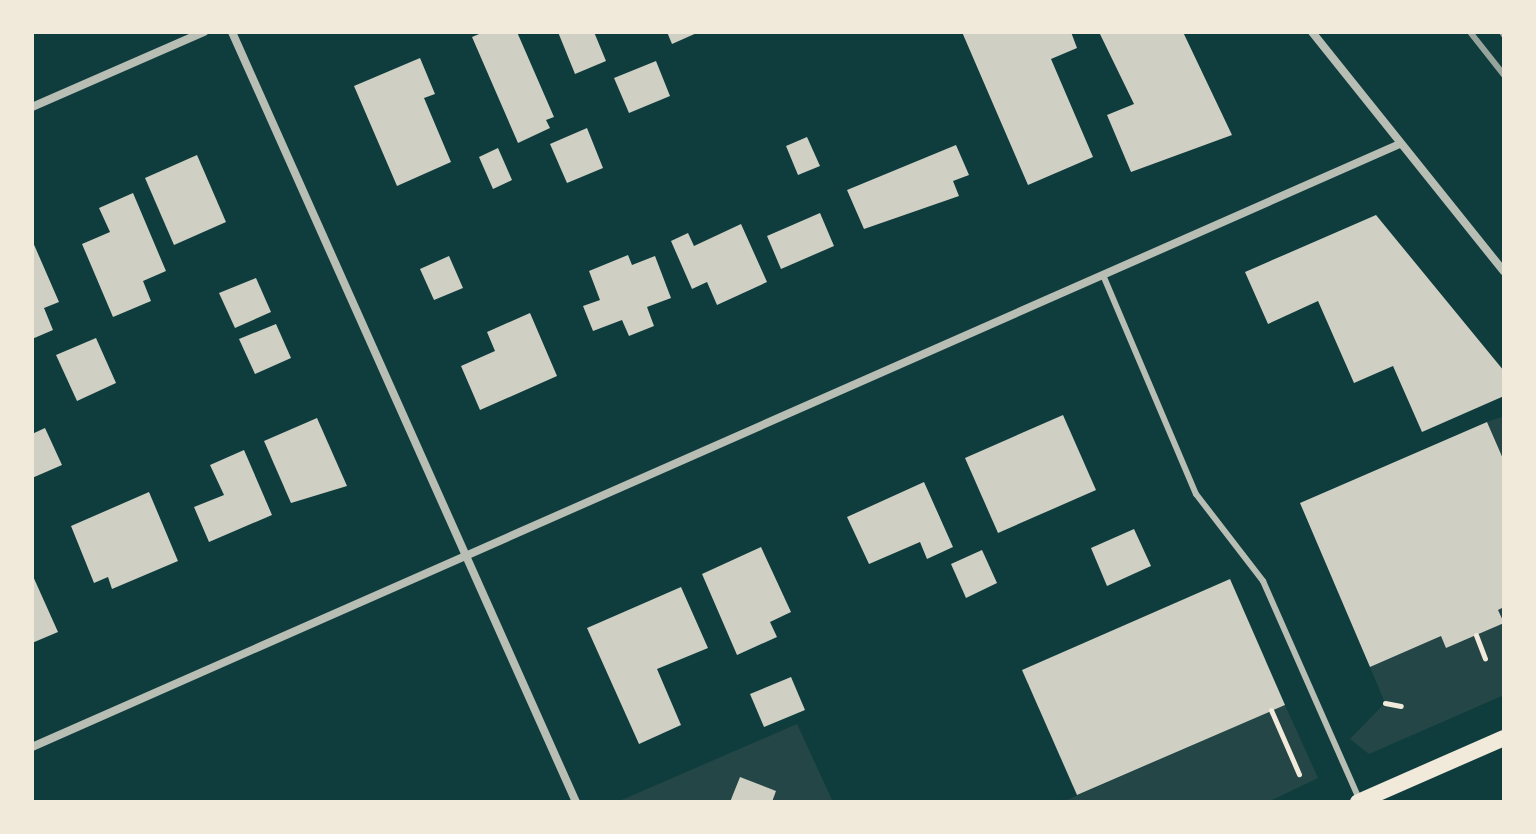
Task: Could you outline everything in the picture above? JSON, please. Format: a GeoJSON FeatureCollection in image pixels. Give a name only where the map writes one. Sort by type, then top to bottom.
{"type":"FeatureCollection","features":[{"type":"Feature","properties":{"kind":"main road"},"geometry":{"type":"LineString","coordinates":[[1359,802],[1504,738]]}},
{"type":"Feature","properties":{"kind":"street"},"geometry":{"type":"LineString","coordinates":[[32,107],[204,32]]}},
{"type":"Feature","properties":{"kind":"street"},"geometry":{"type":"LineString","coordinates":[[232,32],[576,802]]}},
{"type":"Feature","properties":{"kind":"street"},"geometry":{"type":"LineString","coordinates":[[1312,32],[1504,272]]}},
{"type":"Feature","properties":{"kind":"street"},"geometry":{"type":"LineString","coordinates":[[32,747],[1400,144]]}},
{"type":"Feature","properties":{"kind":"lane"},"geometry":{"type":"LineString","coordinates":[[1103,275],[1196,494],[1263,581],[1359,802]]}},
{"type":"Feature","properties":{"kind":"path"},"geometry":{"type":"LineString","coordinates":[[1476,635],[1485,658]]}},
{"type":"Feature","properties":{"kind":"path"},"geometry":{"type":"LineString","coordinates":[[1385,703],[1401,706]]}},
{"type":"Feature","properties":{"kind":"path"},"geometry":{"type":"LineString","coordinates":[[1271,710],[1299,774]]}},
{"type":"Feature","properties":{"kind":"shaded area"},"geometry":{"type":"Polygon","coordinates":[[[1504,416],[1504,461],[1487,422],[1504,416]]]}},
{"type":"Feature","properties":{"kind":"shaded area"},"geometry":{"type":"Polygon","coordinates":[[[1504,607],[1504,695],[1369,754],[1350,739],[1385,703],[1370,667],[1441,636],[1503,623],[1498,610],[1504,607]]]}},
{"type":"Feature","properties":{"kind":"shaded area"},"geometry":{"type":"Polygon","coordinates":[[[1285,705],[1318,778],[1268,802],[1062,802],[1285,705]]]}},
{"type":"Feature","properties":{"kind":"shaded area"},"geometry":{"type":"Polygon","coordinates":[[[797,724],[833,802],[772,802],[776,791],[740,777],[730,802],[617,802],[797,724]]]}},
{"type":"Feature","properties":{"kind":"building"},"geometry":{"type":"Polygon","coordinates":[[[484,32],[517,32],[554,117],[546,120],[550,128],[518,143],[472,37],[484,32]]]}},
{"type":"Feature","properties":{"kind":"building"},"geometry":{"type":"Polygon","coordinates":[[[558,32],[594,32],[606,61],[575,74],[558,32]]]}},
{"type":"Feature","properties":{"kind":"building"},"geometry":{"type":"Polygon","coordinates":[[[667,32],[699,32],[672,44],[667,32]]]}},
{"type":"Feature","properties":{"kind":"building"},"geometry":{"type":"Polygon","coordinates":[[[962,32],[1071,32],[1077,48],[1051,59],[1093,157],[1028,185],[962,32]]]}},
{"type":"Feature","properties":{"kind":"building"},"geometry":{"type":"Polygon","coordinates":[[[1099,32],[1183,32],[1232,135],[1131,172],[1107,115],[1134,104],[1099,32]]]}},
{"type":"Feature","properties":{"kind":"building"},"geometry":{"type":"Polygon","coordinates":[[[420,58],[435,94],[424,98],[451,162],[397,186],[354,86],[420,58]]]}},
{"type":"Feature","properties":{"kind":"building"},"geometry":{"type":"Polygon","coordinates":[[[656,61],[670,96],[629,113],[614,78],[656,61]]]}},
{"type":"Feature","properties":{"kind":"building"},"geometry":{"type":"Polygon","coordinates":[[[587,128],[603,168],[567,183],[550,144],[587,128]]]}},
{"type":"Feature","properties":{"kind":"building"},"geometry":{"type":"Polygon","coordinates":[[[807,137],[820,166],[798,175],[786,146],[807,137]]]}},
{"type":"Feature","properties":{"kind":"building"},"geometry":{"type":"Polygon","coordinates":[[[956,145],[969,175],[953,181],[959,196],[864,229],[847,190],[956,145]]]}},
{"type":"Feature","properties":{"kind":"building"},"geometry":{"type":"Polygon","coordinates":[[[498,148],[512,180],[493,189],[479,157],[498,148]]]}},
{"type":"Feature","properties":{"kind":"building"},"geometry":{"type":"Polygon","coordinates":[[[197,155],[226,222],[174,245],[145,178],[197,155]]]}},
{"type":"Feature","properties":{"kind":"building"},"geometry":{"type":"Polygon","coordinates":[[[133,193],[166,271],[143,281],[151,301],[113,317],[82,244],[110,232],[99,208],[133,193]]]}},
{"type":"Feature","properties":{"kind":"building"},"geometry":{"type":"Polygon","coordinates":[[[820,213],[834,246],[781,269],[767,236],[820,213]]]}},
{"type":"Feature","properties":{"kind":"building"},"geometry":{"type":"Polygon","coordinates":[[[1376,215],[1504,371],[1504,396],[1422,432],[1393,366],[1354,383],[1318,301],[1268,324],[1245,272],[1376,215]]]}},
{"type":"Feature","properties":{"kind":"building"},"geometry":{"type":"Polygon","coordinates":[[[741,224],[767,282],[717,305],[707,282],[692,289],[671,241],[688,233],[694,246],[741,224]]]}},
{"type":"Feature","properties":{"kind":"building"},"geometry":{"type":"Polygon","coordinates":[[[32,240],[59,302],[44,308],[53,330],[32,339],[32,240]]]}},
{"type":"Feature","properties":{"kind":"building"},"geometry":{"type":"Polygon","coordinates":[[[628,255],[632,265],[655,256],[671,298],[647,307],[654,326],[629,336],[622,320],[593,331],[583,306],[600,300],[589,271],[628,255]]]}},
{"type":"Feature","properties":{"kind":"building"},"geometry":{"type":"Polygon","coordinates":[[[449,256],[463,288],[434,300],[420,269],[449,256]]]}},
{"type":"Feature","properties":{"kind":"building"},"geometry":{"type":"Polygon","coordinates":[[[256,278],[271,312],[235,328],[219,293],[256,278]]]}},
{"type":"Feature","properties":{"kind":"building"},"geometry":{"type":"Polygon","coordinates":[[[530,313],[557,376],[480,410],[461,366],[495,351],[487,332],[530,313]]]}},
{"type":"Feature","properties":{"kind":"building"},"geometry":{"type":"Polygon","coordinates":[[[276,324],[291,358],[255,374],[239,339],[276,324]]]}},
{"type":"Feature","properties":{"kind":"building"},"geometry":{"type":"Polygon","coordinates":[[[96,338],[116,383],[77,401],[56,355],[96,338]]]}},
{"type":"Feature","properties":{"kind":"building"},"geometry":{"type":"Polygon","coordinates":[[[1063,415],[1096,490],[998,533],[965,458],[1063,415]]]}},
{"type":"Feature","properties":{"kind":"building"},"geometry":{"type":"Polygon","coordinates":[[[317,418],[347,486],[291,503],[264,441],[317,418]]]}},
{"type":"Feature","properties":{"kind":"building"},"geometry":{"type":"Polygon","coordinates":[[[1487,422],[1504,461],[1504,607],[1498,610],[1504,623],[1446,648],[1441,636],[1370,667],[1300,503],[1487,422]]]}},
{"type":"Feature","properties":{"kind":"building"},"geometry":{"type":"Polygon","coordinates":[[[45,428],[62,465],[32,478],[32,434],[45,428]]]}},
{"type":"Feature","properties":{"kind":"building"},"geometry":{"type":"Polygon","coordinates":[[[244,450],[272,515],[209,542],[194,507],[224,495],[210,465],[244,450]]]}},
{"type":"Feature","properties":{"kind":"building"},"geometry":{"type":"Polygon","coordinates":[[[924,482],[953,547],[927,559],[920,542],[869,564],[847,517],[924,482]]]}},
{"type":"Feature","properties":{"kind":"building"},"geometry":{"type":"Polygon","coordinates":[[[149,492],[178,561],[112,589],[108,577],[94,583],[71,526],[149,492]]]}},
{"type":"Feature","properties":{"kind":"building"},"geometry":{"type":"Polygon","coordinates":[[[1134,529],[1151,566],[1107,586],[1091,548],[1134,529]]]}},
{"type":"Feature","properties":{"kind":"building"},"geometry":{"type":"Polygon","coordinates":[[[761,547],[791,612],[770,622],[777,637],[737,655],[702,574],[761,547]]]}},
{"type":"Feature","properties":{"kind":"building"},"geometry":{"type":"Polygon","coordinates":[[[982,550],[997,583],[966,598],[951,564],[982,550]]]}},
{"type":"Feature","properties":{"kind":"building"},"geometry":{"type":"Polygon","coordinates":[[[32,574],[58,632],[32,643],[32,574]]]}},
{"type":"Feature","properties":{"kind":"building"},"geometry":{"type":"Polygon","coordinates":[[[1230,579],[1285,705],[1077,795],[1022,670],[1230,579]]]}},
{"type":"Feature","properties":{"kind":"building"},"geometry":{"type":"Polygon","coordinates":[[[681,587],[708,648],[657,669],[681,725],[639,744],[587,628],[681,587]]]}},
{"type":"Feature","properties":{"kind":"building"},"geometry":{"type":"Polygon","coordinates":[[[791,677],[805,710],[764,727],[750,694],[791,677]]]}},
{"type":"Feature","properties":{"kind":"building"},"geometry":{"type":"Polygon","coordinates":[[[740,777],[776,791],[772,802],[730,802],[740,777]]]}},
{"type":"Feature","properties":{"kind":"railway"},"geometry":{"type":"LineString","coordinates":[[1470,32],[1504,75]]}}]}
